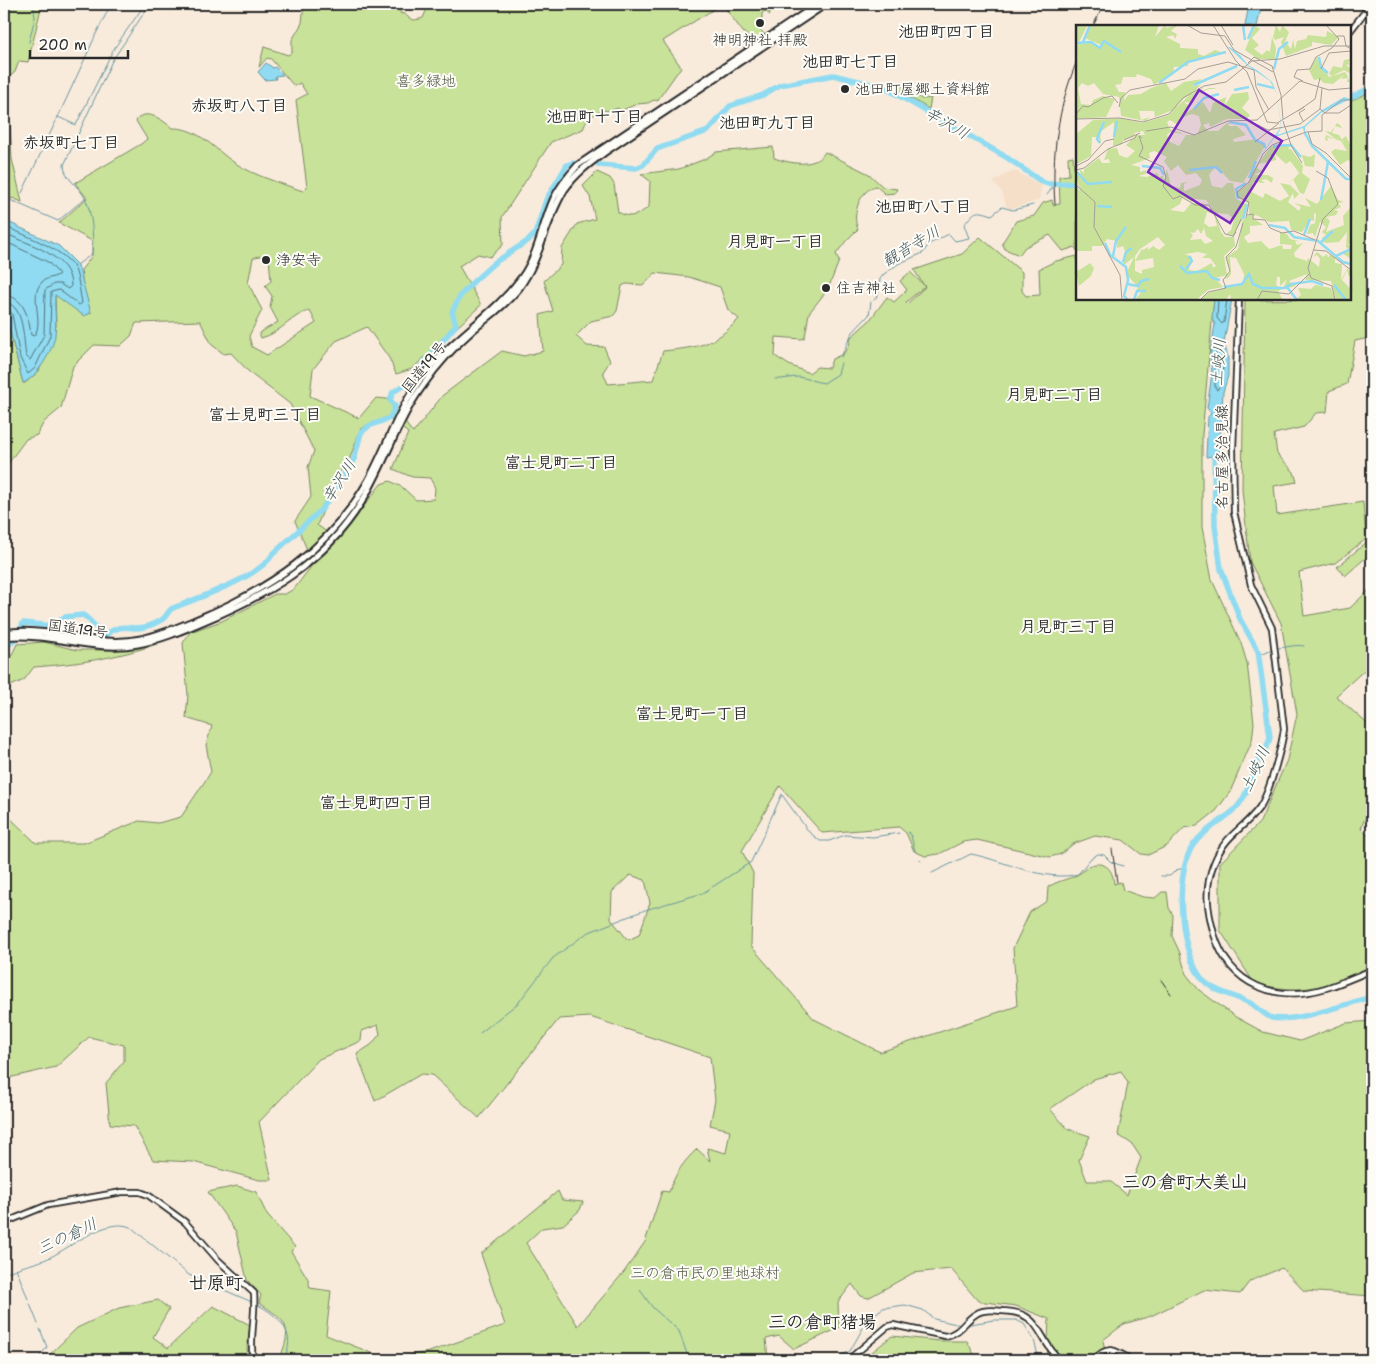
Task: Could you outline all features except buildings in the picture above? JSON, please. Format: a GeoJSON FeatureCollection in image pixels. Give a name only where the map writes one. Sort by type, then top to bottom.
{"type":"FeatureCollection","features":[{"type":"Feature","properties":{"kind":"highway","name":"国道19号"},"geometry":{"type":"LineString","coordinates":[[4,633],[28,631],[114,642],[140,640],[204,616],[259,591],[281,577],[328,535],[351,507],[368,481],[401,410],[429,367],[452,343],[507,294],[522,276],[535,254],[554,199],[573,171],[588,157],[822,5]]}},
{"type":"Feature","properties":{"kind":"highway","name":"国道19号"},"geometry":{"type":"LineString","coordinates":[[4,637],[50,637],[114,647],[143,643],[174,634],[245,604],[292,577],[329,543],[360,503],[404,413],[434,370],[463,340],[513,296],[527,277],[538,257],[561,196],[578,173],[605,152],[822,5]]}},
{"type":"Feature","properties":{"kind":"main road"},"geometry":{"type":"LineString","coordinates":[[822,5],[830,4]]}},
{"type":"Feature","properties":{"kind":"main road"},"geometry":{"type":"LineString","coordinates":[[1351,30],[1372,4]]}},
{"type":"Feature","properties":{"kind":"main road","name":"名古屋多治見線"},"geometry":{"type":"LineString","coordinates":[[1239,300],[1233,448],[1234,512],[1251,585],[1272,628],[1284,722],[1283,738],[1262,802],[1251,818],[1229,836],[1213,865],[1206,896],[1220,951],[1231,968],[1245,981],[1261,988],[1284,992],[1308,992],[1334,985],[1372,970]]}},
{"type":"Feature","properties":{"kind":"main road"},"geometry":{"type":"LineString","coordinates":[[4,1223],[48,1205],[122,1192],[140,1192],[148,1195],[185,1222],[218,1260],[254,1293],[255,1306],[251,1341],[252,1360]]}},
{"type":"Feature","properties":{"kind":"main road"},"geometry":{"type":"LineString","coordinates":[[848,1360],[887,1327],[893,1325],[945,1336],[953,1335],[976,1313],[988,1310],[1022,1313],[1034,1322],[1053,1354],[1060,1360]]}},
{"type":"Feature","properties":{"kind":"main road"},"geometry":{"type":"LineString","coordinates":[[1094,1360],[1100,1353],[1108,1349],[1119,1351],[1131,1360]]}},
{"type":"Feature","properties":{"kind":"shaded area"},"geometry":{"type":"Polygon","coordinates":[[[1013,170],[1042,185],[1039,200],[1011,209],[1006,206],[1002,192],[993,182],[1013,170]]]}},
{"type":"Feature","properties":{"kind":"green space"},"geometry":{"type":"Polygon","coordinates":[[[4,4],[42,4],[28,62],[19,61],[15,72],[4,82],[4,4]]]}},
{"type":"Feature","properties":{"kind":"green space"},"geometry":{"type":"Polygon","coordinates":[[[304,4],[397,4],[401,14],[404,13],[414,20],[423,18],[429,4],[722,4],[663,41],[681,67],[657,101],[637,104],[620,111],[618,108],[609,111],[603,110],[588,118],[583,129],[551,142],[502,217],[503,245],[490,257],[478,254],[459,266],[481,305],[412,369],[396,374],[389,358],[367,327],[336,341],[313,369],[310,396],[359,418],[376,398],[387,399],[413,433],[443,395],[502,351],[524,356],[543,351],[540,315],[553,311],[544,281],[561,265],[562,248],[577,224],[595,219],[590,197],[583,186],[597,172],[610,178],[614,184],[618,212],[630,216],[634,215],[641,213],[649,207],[650,181],[641,174],[679,169],[705,159],[716,152],[773,147],[774,158],[787,162],[808,163],[815,161],[825,152],[869,174],[883,187],[897,189],[895,193],[885,194],[876,186],[865,192],[856,210],[858,229],[836,254],[839,261],[828,289],[809,313],[805,337],[802,339],[776,337],[775,356],[789,365],[809,373],[817,367],[829,368],[832,359],[843,354],[849,346],[851,337],[869,321],[887,297],[894,302],[907,290],[900,281],[910,272],[923,284],[914,270],[962,254],[980,237],[1022,272],[1022,291],[1026,296],[1040,295],[1039,269],[1056,261],[1076,256],[1076,300],[1214,300],[1202,435],[1202,527],[1212,580],[1241,643],[1247,663],[1254,723],[1252,741],[1230,792],[1216,811],[1197,826],[1184,828],[1167,846],[1148,855],[1141,854],[1123,840],[1095,836],[1073,844],[1061,854],[1050,857],[977,840],[963,842],[939,854],[925,856],[914,851],[906,833],[899,827],[822,833],[780,786],[742,851],[753,873],[751,946],[814,1019],[880,1052],[1017,1006],[1013,948],[1030,912],[1047,901],[1048,887],[1053,884],[1080,874],[1088,866],[1099,864],[1110,870],[1114,884],[1121,882],[1123,890],[1143,897],[1155,898],[1162,892],[1167,892],[1169,908],[1173,915],[1172,936],[1180,953],[1186,974],[1199,990],[1234,1016],[1263,1032],[1300,1041],[1346,1023],[1372,1021],[1372,1296],[1304,1291],[1282,1268],[1250,1281],[1240,1294],[1204,1290],[1151,1316],[1124,1324],[1103,1340],[1106,1359],[1109,1360],[1047,1360],[1049,1319],[1016,1306],[978,1301],[951,1269],[913,1273],[868,1298],[861,1296],[852,1284],[838,1302],[839,1328],[794,1349],[779,1336],[766,1339],[768,1360],[279,1360],[286,1340],[285,1326],[276,1315],[259,1303],[261,1295],[247,1280],[236,1232],[208,1192],[237,1186],[256,1192],[267,1215],[295,1247],[291,1251],[308,1279],[310,1288],[331,1291],[326,1335],[387,1359],[429,1352],[505,1325],[481,1254],[558,1191],[562,1200],[583,1202],[580,1210],[563,1225],[542,1228],[526,1243],[578,1326],[624,1272],[645,1242],[662,1191],[669,1192],[677,1174],[688,1159],[697,1149],[710,1161],[707,1148],[726,1153],[730,1130],[710,1125],[715,1100],[710,1057],[590,1017],[559,1019],[479,1118],[432,1075],[421,1074],[375,1101],[357,1054],[371,1045],[380,1034],[378,1025],[362,1031],[361,1041],[319,1059],[259,1122],[272,1180],[259,1180],[193,1162],[153,1160],[134,1126],[110,1124],[106,1083],[124,1061],[124,1045],[89,1037],[56,1067],[4,1079],[4,812],[36,843],[84,843],[139,821],[158,823],[181,817],[211,772],[206,745],[212,726],[186,718],[188,695],[183,643],[190,632],[222,621],[275,594],[285,594],[294,589],[313,564],[295,521],[311,497],[308,467],[314,451],[290,404],[251,374],[231,353],[224,354],[212,345],[200,321],[136,323],[131,336],[120,346],[94,345],[73,366],[61,408],[44,422],[37,435],[26,439],[4,469],[4,308],[23,383],[25,383],[39,371],[56,326],[55,294],[84,315],[91,313],[83,288],[81,270],[92,256],[92,241],[59,223],[87,198],[75,183],[147,139],[136,121],[144,115],[154,116],[172,128],[190,131],[206,140],[243,168],[303,191],[307,187],[296,100],[307,94],[300,83],[294,86],[271,59],[267,58],[259,67],[264,47],[288,55],[292,52],[292,40],[302,23],[304,4]],[[259,256],[253,258],[248,283],[262,310],[249,336],[252,347],[267,355],[316,323],[310,311],[298,315],[275,332],[261,338],[259,333],[278,322],[270,307],[272,296],[265,286],[271,281],[269,257],[259,256]],[[655,273],[644,285],[626,284],[622,286],[617,311],[613,316],[591,321],[576,336],[587,346],[604,347],[610,361],[603,372],[608,384],[653,380],[663,351],[705,344],[721,335],[739,319],[728,310],[720,287],[689,277],[655,273]],[[925,286],[906,302],[907,304],[925,287],[925,286]],[[387,417],[360,430],[349,461],[339,473],[317,525],[338,540],[381,484],[390,481],[402,487],[416,500],[434,499],[435,488],[430,478],[412,477],[393,469],[408,433],[387,417]],[[630,875],[612,892],[611,919],[628,940],[639,935],[650,903],[645,880],[630,875]],[[1121,1071],[1094,1079],[1050,1109],[1068,1129],[1090,1136],[1079,1160],[1087,1181],[1110,1181],[1127,1195],[1141,1158],[1132,1144],[1118,1135],[1128,1083],[1121,1071]]]}},
{"type":"Feature","properties":{"kind":"green space"},"geometry":{"type":"Polygon","coordinates":[[[722,4],[769,4],[770,15],[765,11],[762,13],[762,18],[756,25],[765,35],[754,42],[743,32],[722,4]]]}},
{"type":"Feature","properties":{"kind":"green space"},"geometry":{"type":"Polygon","coordinates":[[[892,81],[916,92],[921,99],[931,98],[929,109],[889,86],[892,81]]]}},
{"type":"Feature","properties":{"kind":"green space"},"geometry":{"type":"Polygon","coordinates":[[[1372,91],[1372,324],[1369,338],[1355,341],[1347,384],[1329,391],[1327,412],[1316,413],[1304,427],[1274,434],[1277,454],[1294,472],[1297,482],[1274,486],[1277,515],[1363,502],[1366,539],[1335,563],[1299,572],[1304,616],[1350,608],[1372,587],[1372,663],[1336,696],[1372,728],[1372,811],[1364,820],[1361,829],[1372,838],[1372,968],[1328,984],[1301,989],[1287,989],[1254,983],[1220,930],[1220,863],[1260,822],[1287,760],[1297,714],[1281,623],[1250,562],[1242,490],[1245,300],[1351,300],[1351,101],[1372,91]]]}},
{"type":"Feature","properties":{"kind":"green space"},"geometry":{"type":"Polygon","coordinates":[[[4,113],[10,123],[12,159],[22,202],[12,198],[4,203],[4,113]]]}},
{"type":"Feature","properties":{"kind":"green space"},"geometry":{"type":"Polygon","coordinates":[[[1073,156],[1074,169],[1076,168],[1076,249],[1075,247],[1063,251],[1050,235],[1025,247],[1019,255],[1005,249],[1002,243],[1016,221],[1034,216],[1043,203],[1052,200],[1053,205],[1060,204],[1059,176],[1069,175],[1068,157],[1073,156]]]}},
{"type":"Feature","properties":{"kind":"green space"},"geometry":{"type":"Polygon","coordinates":[[[1369,540],[1371,553],[1345,576],[1337,567],[1369,540]]]}},
{"type":"Feature","properties":{"kind":"green space"},"geometry":{"type":"Polygon","coordinates":[[[44,642],[77,650],[116,650],[157,644],[96,660],[34,667],[24,680],[4,689],[4,671],[17,644],[44,642]]]}},
{"type":"Feature","properties":{"kind":"green space"},"geometry":{"type":"Polygon","coordinates":[[[158,1300],[169,1309],[153,1337],[168,1348],[213,1306],[250,1325],[247,1348],[248,1360],[44,1360],[77,1328],[119,1308],[158,1300]]]}},
{"type":"Feature","properties":{"kind":"green space"},"geometry":{"type":"Polygon","coordinates":[[[892,1336],[940,1341],[967,1341],[975,1356],[973,1360],[862,1360],[892,1336]]]}},
{"type":"Feature","properties":{"kind":"water"},"geometry":{"type":"Polygon","coordinates":[[[1249,4],[1262,4],[1257,25],[1245,25],[1249,4]]]}},
{"type":"Feature","properties":{"kind":"water"},"geometry":{"type":"Polygon","coordinates":[[[266,63],[273,68],[275,67],[283,75],[275,76],[276,79],[265,80],[258,72],[266,63]]]}},
{"type":"Feature","properties":{"kind":"water"},"geometry":{"type":"Polygon","coordinates":[[[4,220],[59,246],[78,265],[91,313],[84,316],[55,295],[56,330],[54,341],[39,370],[23,383],[4,308],[4,220]]]}},
{"type":"Feature","properties":{"kind":"water"},"geometry":{"type":"Polygon","coordinates":[[[1214,300],[1232,300],[1224,342],[1228,358],[1228,376],[1223,392],[1219,455],[1206,457],[1208,417],[1211,413],[1207,408],[1212,373],[1210,355],[1215,324],[1212,319],[1214,300]]]}},
{"type":"Feature","properties":{"kind":"waterway"},"geometry":{"type":"LineString","coordinates":[[29,42],[35,17],[33,4]]}},
{"type":"Feature","properties":{"kind":"waterway"},"geometry":{"type":"LineString","coordinates":[[94,38],[111,4]]}},
{"type":"Feature","properties":{"kind":"waterway"},"geometry":{"type":"LineString","coordinates":[[58,117],[76,125],[113,50],[145,4]]}},
{"type":"Feature","properties":{"kind":"waterway"},"geometry":{"type":"LineString","coordinates":[[77,265],[92,254],[92,225],[85,198],[66,174],[64,165],[112,61],[150,4]]}},
{"type":"Feature","properties":{"kind":"waterway"},"geometry":{"type":"LineString","coordinates":[[57,119],[94,39]]}},
{"type":"Feature","properties":{"kind":"waterway","name":"辛沢川"},"geometry":{"type":"LineString","coordinates":[[599,165],[636,168],[643,165],[657,149],[708,131],[730,106],[763,95],[780,85],[833,75],[884,87],[1006,157],[1042,182],[1048,184],[1076,183]]}},
{"type":"Feature","properties":{"kind":"waterway"},"geometry":{"type":"LineString","coordinates":[[1351,98],[1372,87]]}},
{"type":"Feature","properties":{"kind":"waterway"},"geometry":{"type":"LineString","coordinates":[[22,193],[56,121]]}},
{"type":"Feature","properties":{"kind":"waterway","name":"辛沢川"},"geometry":{"type":"LineString","coordinates":[[21,628],[23,623],[52,626],[65,617],[83,615],[105,635],[117,628],[147,626],[163,619],[173,608],[228,586],[266,563],[273,554],[322,509],[354,459],[361,433],[369,426],[390,418],[395,406],[390,400],[393,392],[414,379],[422,365],[456,325],[452,312],[460,296],[494,263],[535,234],[546,200],[567,165],[573,163]]}},
{"type":"Feature","properties":{"kind":"waterway","name":"観音寺川"},"geometry":{"type":"LineString","coordinates":[[1047,195],[1055,184]]}},
{"type":"Feature","properties":{"kind":"waterway"},"geometry":{"type":"LineString","coordinates":[[10,200],[58,221],[85,198]]}},
{"type":"Feature","properties":{"kind":"waterway","name":"観音寺川"},"geometry":{"type":"LineString","coordinates":[[874,300],[878,295],[880,279],[898,264],[923,253],[929,244],[949,234],[955,241],[969,238],[964,225],[976,212],[992,215],[1002,207],[1013,210],[1033,205]]}},
{"type":"Feature","properties":{"kind":"waterway","name":"観音寺川"},"geometry":{"type":"LineString","coordinates":[[841,357],[852,333],[869,315],[871,302]]}},
{"type":"Feature","properties":{"kind":"waterway","name":"観音寺川"},"geometry":{"type":"LineString","coordinates":[[775,379],[799,377],[824,383],[838,374],[841,363]]}},
{"type":"Feature","properties":{"kind":"waterway","name":"土岐川"},"geometry":{"type":"LineString","coordinates":[[1214,450],[1215,526],[1221,569],[1240,619],[1258,651],[1270,737],[1242,801],[1233,811],[1196,841],[1188,855],[1184,869],[1181,902],[1182,919],[1189,953],[1195,968],[1208,984],[1219,991],[1250,1003],[1272,1018],[1294,1018],[1372,997]]}},
{"type":"Feature","properties":{"kind":"waterway","name":"辛沢川"},"geometry":{"type":"LineString","coordinates":[[4,648],[16,639]]}},
{"type":"Feature","properties":{"kind":"waterway"},"geometry":{"type":"LineString","coordinates":[[1276,648],[1304,646]]}},
{"type":"Feature","properties":{"kind":"waterway"},"geometry":{"type":"LineString","coordinates":[[1259,655],[1272,649]]}},
{"type":"Feature","properties":{"kind":"waterway"},"geometry":{"type":"LineString","coordinates":[[480,1033],[518,1003],[553,958],[587,933],[645,910],[703,893],[751,862],[782,794]]}},
{"type":"Feature","properties":{"kind":"waterway"},"geometry":{"type":"LineString","coordinates":[[782,795],[809,832],[820,841],[829,841],[845,835],[873,837],[899,833]]}},
{"type":"Feature","properties":{"kind":"waterway"},"geometry":{"type":"LineString","coordinates":[[908,832],[915,851]]}},
{"type":"Feature","properties":{"kind":"waterway"},"geometry":{"type":"LineString","coordinates":[[932,873],[971,854],[1024,870],[1052,876],[1078,874],[1091,858],[1098,854],[1104,855],[1111,862],[1123,866]]}},
{"type":"Feature","properties":{"kind":"waterway"},"geometry":{"type":"LineString","coordinates":[[1161,876],[1170,876],[1176,870],[1185,868]]}},
{"type":"Feature","properties":{"kind":"waterway","name":"三の倉川"},"geometry":{"type":"LineString","coordinates":[[4,1274],[53,1256],[99,1230],[122,1225],[132,1228],[189,1275],[252,1302]]}},
{"type":"Feature","properties":{"kind":"waterway"},"geometry":{"type":"LineString","coordinates":[[16,1268],[28,1299]]}},
{"type":"Feature","properties":{"kind":"waterway"},"geometry":{"type":"LineString","coordinates":[[640,1290],[653,1308],[679,1331],[689,1360]]}},
{"type":"Feature","properties":{"kind":"waterway"},"geometry":{"type":"LineString","coordinates":[[30,1304],[38,1324]]}},
{"type":"Feature","properties":{"kind":"waterway","name":"三の倉川"},"geometry":{"type":"LineString","coordinates":[[256,1304],[279,1320],[288,1334],[289,1342],[283,1360]]}},
{"type":"Feature","properties":{"kind":"waterway","name":"三の倉川"},"geometry":{"type":"LineString","coordinates":[[833,1360],[850,1351],[868,1319],[883,1308],[905,1305],[923,1310],[934,1319],[961,1325]]}},
{"type":"Feature","properties":{"kind":"waterway","name":"三の倉川"},"geometry":{"type":"LineString","coordinates":[[965,1325],[994,1320],[1016,1320],[1024,1324],[1034,1340],[1039,1360]]}},
{"type":"Feature","properties":{"kind":"waterway"},"geometry":{"type":"LineString","coordinates":[[37,1360],[47,1347],[40,1329]]}},
{"type":"Feature","properties":{"kind":"railway"},"geometry":{"type":"LineString","coordinates":[[1094,25],[1104,4]]}},
{"type":"Feature","properties":{"kind":"railway"},"geometry":{"type":"LineString","coordinates":[[1055,204],[1054,167],[1057,131],[1070,78],[1076,63]]}},
{"type":"Feature","properties":{"kind":"railway"},"geometry":{"type":"LineString","coordinates":[[1112,849],[1117,882]]}},
{"type":"Feature","properties":{"kind":"railway"},"geometry":{"type":"LineString","coordinates":[[1161,980],[1171,994]]}},
{"type":"Feature","properties":{"kind":"place","name":"神明神社 拝殿"},"geometry":{"type":"Point","coordinates":[760,23]}},
{"type":"Feature","properties":{"kind":"place","name":"池田町屋郷土資料館"},"geometry":{"type":"Point","coordinates":[845,89]}},
{"type":"Feature","properties":{"kind":"place","name":"浄安寺"},"geometry":{"type":"Point","coordinates":[266,260]}},
{"type":"Feature","properties":{"kind":"place","name":"住吉神社"},"geometry":{"type":"Point","coordinates":[826,288]}},
{"type":"Feature","properties":{"kind":"district","name":"池田町四丁目"},"geometry":{"type":"Point","coordinates":[946,31]}},
{"type":"Feature","properties":{"kind":"district","name":"池田町七丁目"},"geometry":{"type":"Point","coordinates":[850,61]}},
{"type":"Feature","properties":{"kind":"district","name":"赤坂町八丁目"},"geometry":{"type":"Point","coordinates":[239,105]}},
{"type":"Feature","properties":{"kind":"district","name":"池田町十丁目"},"geometry":{"type":"Point","coordinates":[594,116]}},
{"type":"Feature","properties":{"kind":"district","name":"池田町九丁目"},"geometry":{"type":"Point","coordinates":[767,122]}},
{"type":"Feature","properties":{"kind":"district","name":"赤坂町七丁目"},"geometry":{"type":"Point","coordinates":[71,142]}},
{"type":"Feature","properties":{"kind":"district","name":"池田町八丁目"},"geometry":{"type":"Point","coordinates":[923,206]}},
{"type":"Feature","properties":{"kind":"district","name":"月見町一丁目"},"geometry":{"type":"Point","coordinates":[775,241]}},
{"type":"Feature","properties":{"kind":"district","name":"月見町二丁目"},"geometry":{"type":"Point","coordinates":[1054,394]}},
{"type":"Feature","properties":{"kind":"district","name":"富士見町三丁目"},"geometry":{"type":"Point","coordinates":[265,414]}},
{"type":"Feature","properties":{"kind":"district","name":"富士見町二丁目"},"geometry":{"type":"Point","coordinates":[561,462]}},
{"type":"Feature","properties":{"kind":"district","name":"月見町三丁目"},"geometry":{"type":"Point","coordinates":[1068,626]}},
{"type":"Feature","properties":{"kind":"district","name":"富士見町一丁目"},"geometry":{"type":"Point","coordinates":[692,713]}},
{"type":"Feature","properties":{"kind":"district","name":"富士見町四丁目"},"geometry":{"type":"Point","coordinates":[376,802]}},
{"type":"Feature","properties":{"kind":"district","name":"三の倉町大美山"},"geometry":{"type":"Point","coordinates":[1185,1182]}},
{"type":"Feature","properties":{"kind":"district","name":"廿原町"},"geometry":{"type":"Point","coordinates":[216,1283]}},
{"type":"Feature","properties":{"kind":"district","name":"三の倉町猪場"},"geometry":{"type":"Point","coordinates":[822,1322]}},
{"type":"Feature","properties":{"kind":"park label","name":"喜多緑地"},"geometry":{"type":"Point","coordinates":[426,81]}},
{"type":"Feature","properties":{"kind":"park label","name":"三の倉市民の里地球村"},"geometry":{"type":"Point","coordinates":[705,1273]}}]}
